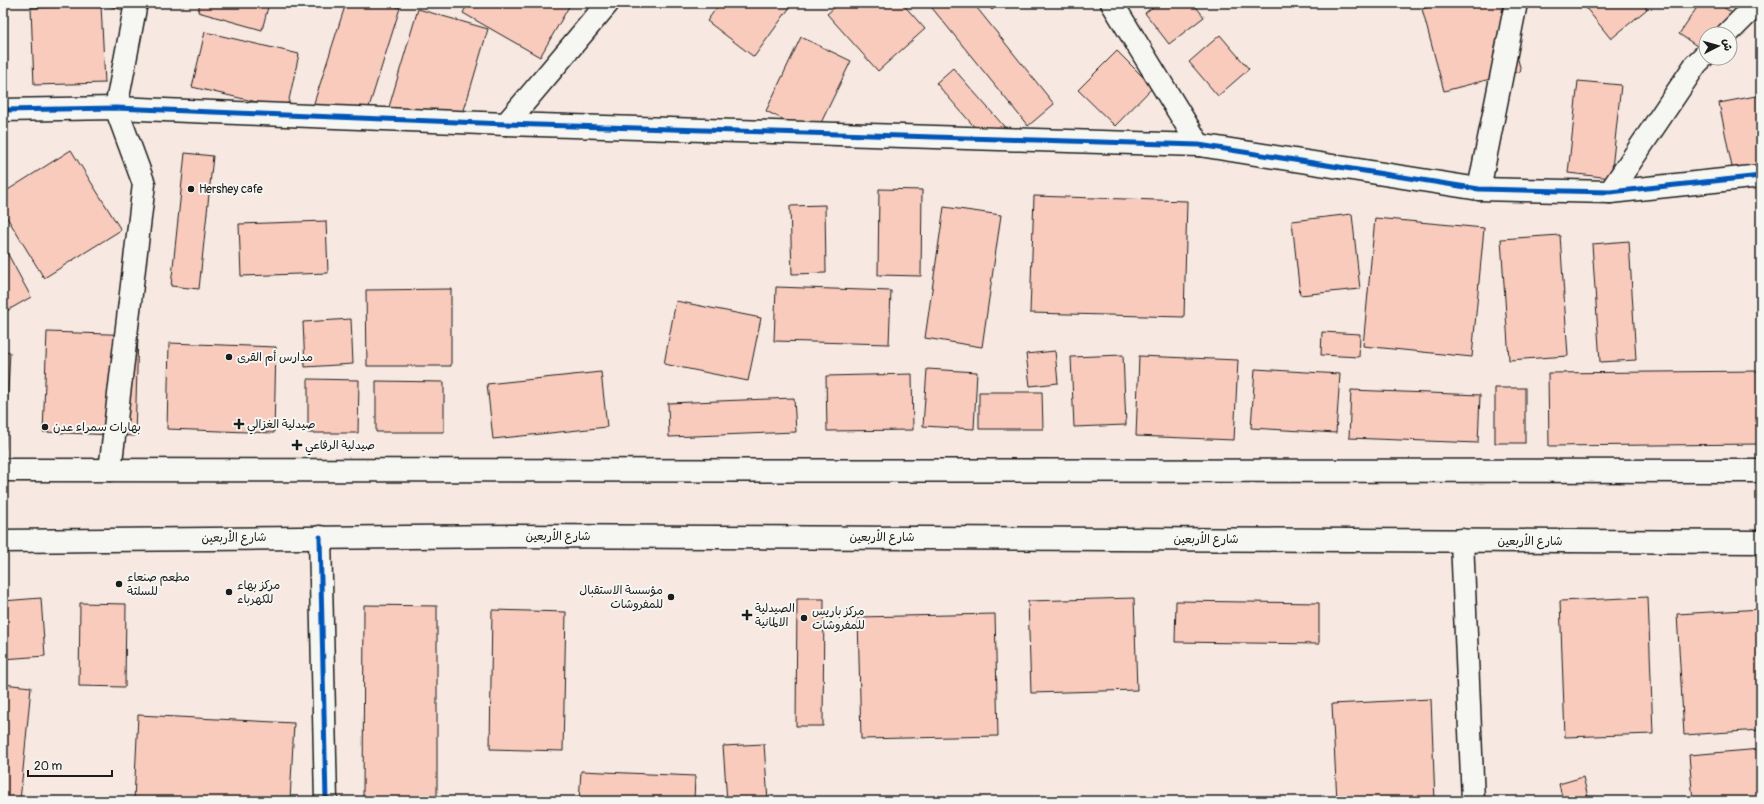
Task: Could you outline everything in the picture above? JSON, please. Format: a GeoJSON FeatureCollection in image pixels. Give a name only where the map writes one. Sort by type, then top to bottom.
{"type":"FeatureCollection","features":[{"type":"Feature","properties":{"kind":"street"},"geometry":{"type":"LineString","coordinates":[[110,470],[144,184],[116,108],[136,3]]}},
{"type":"Feature","properties":{"kind":"street"},"geometry":{"type":"LineString","coordinates":[[506,124],[608,3]]}},
{"type":"Feature","properties":{"kind":"street"},"geometry":{"type":"LineString","coordinates":[[1112,3],[1199,145]]}},
{"type":"Feature","properties":{"kind":"street"},"geometry":{"type":"LineString","coordinates":[[1479,189],[1516,3]]}},
{"type":"Feature","properties":{"kind":"street"},"geometry":{"type":"LineString","coordinates":[[1735,26],[1758,3]]}},
{"type":"Feature","properties":{"kind":"street"},"geometry":{"type":"LineString","coordinates":[[1610,192],[1698,62]]}},
{"type":"Feature","properties":{"kind":"street"},"geometry":{"type":"LineString","coordinates":[[3,110],[116,108],[506,124],[1199,145],[1479,189],[1610,192],[1761,176]]}},
{"type":"Feature","properties":{"kind":"street"},"geometry":{"type":"LineString","coordinates":[[3,470],[1761,471]]}},
{"type":"Feature","properties":{"kind":"street","name":"شارع الأربعين"},"geometry":{"type":"LineString","coordinates":[[3,541],[522,536],[1761,542]]}},
{"type":"Feature","properties":{"kind":"street"},"geometry":{"type":"LineString","coordinates":[[320,537],[326,801]]}},
{"type":"Feature","properties":{"kind":"street"},"geometry":{"type":"LineString","coordinates":[[1462,540],[1473,801]]}},
{"type":"Feature","properties":{"kind":"building"},"geometry":{"type":"Polygon","coordinates":[[[99,3],[129,3],[126,11],[99,3]]]}},
{"type":"Feature","properties":{"kind":"building"},"geometry":{"type":"Polygon","coordinates":[[[200,3],[269,3],[262,30],[198,12],[200,3]]]}},
{"type":"Feature","properties":{"kind":"building"},"geometry":{"type":"Polygon","coordinates":[[[346,3],[385,3],[400,8],[364,123],[313,106],[346,3]]]}},
{"type":"Feature","properties":{"kind":"building"},"geometry":{"type":"Polygon","coordinates":[[[468,3],[571,3],[540,57],[463,13],[468,3]]]}},
{"type":"Feature","properties":{"kind":"building"},"geometry":{"type":"Polygon","coordinates":[[[720,3],[793,3],[754,57],[707,21],[720,3]]]}},
{"type":"Feature","properties":{"kind":"building"},"geometry":{"type":"Polygon","coordinates":[[[840,3],[902,3],[925,29],[878,71],[827,14],[840,3]]]}},
{"type":"Feature","properties":{"kind":"building"},"geometry":{"type":"Polygon","coordinates":[[[928,3],[973,3],[1054,104],[1028,126],[928,3]]]}},
{"type":"Feature","properties":{"kind":"building"},"geometry":{"type":"Polygon","coordinates":[[[985,3],[1000,3],[992,10],[985,3]]]}},
{"type":"Feature","properties":{"kind":"building"},"geometry":{"type":"Polygon","coordinates":[[[1158,3],[1193,3],[1204,17],[1169,44],[1145,13],[1158,3]]]}},
{"type":"Feature","properties":{"kind":"building"},"geometry":{"type":"Polygon","coordinates":[[[1445,3],[1503,3],[1521,71],[1444,91],[1422,9],[1445,3]]]}},
{"type":"Feature","properties":{"kind":"building"},"geometry":{"type":"Polygon","coordinates":[[[1582,3],[1642,3],[1647,9],[1611,39],[1582,3]]]}},
{"type":"Feature","properties":{"kind":"building"},"geometry":{"type":"Polygon","coordinates":[[[1700,3],[1717,3],[1743,20],[1737,26],[1698,26],[1698,47],[1679,34],[1700,3]]]}},
{"type":"Feature","properties":{"kind":"building"},"geometry":{"type":"Polygon","coordinates":[[[101,5],[105,83],[34,85],[31,8],[101,5]]]}},
{"type":"Feature","properties":{"kind":"building"},"geometry":{"type":"Polygon","coordinates":[[[418,9],[488,29],[459,127],[389,107],[418,9]]]}},
{"type":"Feature","properties":{"kind":"building"},"geometry":{"type":"Polygon","coordinates":[[[205,32],[299,54],[287,109],[192,87],[205,32]]]}},
{"type":"Feature","properties":{"kind":"building"},"geometry":{"type":"Polygon","coordinates":[[[1220,35],[1249,69],[1218,96],[1189,62],[1220,35]]]}},
{"type":"Feature","properties":{"kind":"building"},"geometry":{"type":"Polygon","coordinates":[[[801,37],[851,61],[815,135],[766,111],[801,37]]]}},
{"type":"Feature","properties":{"kind":"building"},"geometry":{"type":"Polygon","coordinates":[[[1117,51],[1153,87],[1115,126],[1078,90],[1117,51]]]}},
{"type":"Feature","properties":{"kind":"building"},"geometry":{"type":"Polygon","coordinates":[[[953,68],[1009,132],[992,147],[936,83],[953,68]]]}},
{"type":"Feature","properties":{"kind":"building"},"geometry":{"type":"Polygon","coordinates":[[[1578,81],[1621,85],[1611,178],[1568,173],[1578,81]]]}},
{"type":"Feature","properties":{"kind":"building"},"geometry":{"type":"Polygon","coordinates":[[[1761,95],[1761,166],[1733,172],[1719,103],[1761,95]]]}},
{"type":"Feature","properties":{"kind":"building"},"geometry":{"type":"Polygon","coordinates":[[[71,150],[121,230],[44,278],[3,211],[3,193],[71,150]]]}},
{"type":"Feature","properties":{"kind":"building"},"geometry":{"type":"Polygon","coordinates":[[[185,153],[213,156],[199,289],[171,286],[185,153]]]}},
{"type":"Feature","properties":{"kind":"building"},"geometry":{"type":"Polygon","coordinates":[[[879,189],[922,190],[921,276],[878,275],[879,189]]]}},
{"type":"Feature","properties":{"kind":"building"},"geometry":{"type":"Polygon","coordinates":[[[1034,196],[1187,201],[1184,317],[1030,313],[1034,196]]]}},
{"type":"Feature","properties":{"kind":"building"},"geometry":{"type":"Polygon","coordinates":[[[825,205],[826,273],[792,274],[790,206],[825,205]]]}},
{"type":"Feature","properties":{"kind":"building"},"geometry":{"type":"Polygon","coordinates":[[[944,207],[1001,215],[982,347],[925,338],[944,207]]]}},
{"type":"Feature","properties":{"kind":"building"},"geometry":{"type":"Polygon","coordinates":[[[1352,214],[1360,289],[1300,295],[1292,221],[1352,214]]]}},
{"type":"Feature","properties":{"kind":"building"},"geometry":{"type":"Polygon","coordinates":[[[1375,218],[1484,228],[1472,357],[1363,346],[1375,218]]]}},
{"type":"Feature","properties":{"kind":"building"},"geometry":{"type":"Polygon","coordinates":[[[326,221],[328,273],[241,276],[239,224],[326,221]]]}},
{"type":"Feature","properties":{"kind":"building"},"geometry":{"type":"Polygon","coordinates":[[[1560,235],[1568,356],[1509,360],[1501,239],[1560,235]]]}},
{"type":"Feature","properties":{"kind":"building"},"geometry":{"type":"Polygon","coordinates":[[[1629,241],[1636,360],[1600,362],[1592,244],[1629,241]]]}},
{"type":"Feature","properties":{"kind":"building"},"geometry":{"type":"Polygon","coordinates":[[[3,245],[31,297],[3,313],[3,245]]]}},
{"type":"Feature","properties":{"kind":"building"},"geometry":{"type":"Polygon","coordinates":[[[776,287],[891,291],[889,344],[774,341],[776,287]]]}},
{"type":"Feature","properties":{"kind":"building"},"geometry":{"type":"Polygon","coordinates":[[[451,289],[451,366],[367,366],[366,290],[451,289]]]}},
{"type":"Feature","properties":{"kind":"building"},"geometry":{"type":"Polygon","coordinates":[[[676,301],[761,318],[748,381],[664,364],[676,301]]]}},
{"type":"Feature","properties":{"kind":"building"},"geometry":{"type":"Polygon","coordinates":[[[351,319],[353,364],[305,367],[303,322],[351,319]]]}},
{"type":"Feature","properties":{"kind":"building"},"geometry":{"type":"Polygon","coordinates":[[[47,332],[138,335],[135,436],[43,432],[47,332]]]}},
{"type":"Feature","properties":{"kind":"building"},"geometry":{"type":"Polygon","coordinates":[[[1322,332],[1360,334],[1359,357],[1321,355],[1322,332]]]}},
{"type":"Feature","properties":{"kind":"building"},"geometry":{"type":"Polygon","coordinates":[[[169,343],[276,347],[274,433],[167,429],[169,343]]]}},
{"type":"Feature","properties":{"kind":"building"},"geometry":{"type":"Polygon","coordinates":[[[3,351],[10,352],[5,449],[3,449],[3,351]]]}},
{"type":"Feature","properties":{"kind":"building"},"geometry":{"type":"Polygon","coordinates":[[[1055,351],[1058,383],[1030,386],[1026,354],[1055,351]]]}},
{"type":"Feature","properties":{"kind":"building"},"geometry":{"type":"Polygon","coordinates":[[[1123,355],[1126,425],[1074,427],[1071,357],[1123,355]]]}},
{"type":"Feature","properties":{"kind":"building"},"geometry":{"type":"Polygon","coordinates":[[[1139,356],[1238,360],[1234,440],[1136,436],[1139,356]]]}},
{"type":"Feature","properties":{"kind":"building"},"geometry":{"type":"Polygon","coordinates":[[[927,369],[977,372],[974,429],[923,426],[927,369]]]}},
{"type":"Feature","properties":{"kind":"building"},"geometry":{"type":"Polygon","coordinates":[[[1255,369],[1340,374],[1336,433],[1251,428],[1255,369]]]}},
{"type":"Feature","properties":{"kind":"building"},"geometry":{"type":"Polygon","coordinates":[[[1761,371],[1761,444],[1549,446],[1548,373],[1761,371]]]}},
{"type":"Feature","properties":{"kind":"building"},"geometry":{"type":"Polygon","coordinates":[[[601,372],[607,427],[493,439],[487,384],[601,372]]]}},
{"type":"Feature","properties":{"kind":"building"},"geometry":{"type":"Polygon","coordinates":[[[912,374],[913,430],[827,431],[826,376],[912,374]]]}},
{"type":"Feature","properties":{"kind":"building"},"geometry":{"type":"Polygon","coordinates":[[[308,379],[359,380],[358,433],[308,433],[308,379]]]}},
{"type":"Feature","properties":{"kind":"building"},"geometry":{"type":"Polygon","coordinates":[[[376,381],[444,382],[444,432],[376,432],[376,381]]]}},
{"type":"Feature","properties":{"kind":"building"},"geometry":{"type":"Polygon","coordinates":[[[1495,388],[1525,388],[1525,443],[1495,443],[1495,388]]]}},
{"type":"Feature","properties":{"kind":"building"},"geometry":{"type":"Polygon","coordinates":[[[1351,390],[1480,395],[1478,443],[1349,438],[1351,390]]]}},
{"type":"Feature","properties":{"kind":"building"},"geometry":{"type":"Polygon","coordinates":[[[979,392],[1042,392],[1043,429],[979,429],[979,392]]]}},
{"type":"Feature","properties":{"kind":"building"},"geometry":{"type":"Polygon","coordinates":[[[794,398],[796,432],[669,437],[668,403],[794,398]]]}},
{"type":"Feature","properties":{"kind":"building"},"geometry":{"type":"Polygon","coordinates":[[[1648,597],[1653,734],[1565,737],[1560,601],[1648,597]]]}},
{"type":"Feature","properties":{"kind":"building"},"geometry":{"type":"Polygon","coordinates":[[[41,598],[45,656],[3,659],[3,601],[41,598]]]}},
{"type":"Feature","properties":{"kind":"building"},"geometry":{"type":"Polygon","coordinates":[[[1134,598],[1137,690],[1031,693],[1028,601],[1134,598]]]}},
{"type":"Feature","properties":{"kind":"building"},"geometry":{"type":"Polygon","coordinates":[[[797,599],[824,599],[823,726],[796,726],[797,599]]]}},
{"type":"Feature","properties":{"kind":"building"},"geometry":{"type":"Polygon","coordinates":[[[1176,601],[1319,603],[1319,644],[1175,642],[1176,601]]]}},
{"type":"Feature","properties":{"kind":"building"},"geometry":{"type":"Polygon","coordinates":[[[80,603],[126,604],[125,687],[79,686],[80,603]]]}},
{"type":"Feature","properties":{"kind":"building"},"geometry":{"type":"Polygon","coordinates":[[[364,605],[437,606],[437,801],[363,801],[364,605]]]}},
{"type":"Feature","properties":{"kind":"building"},"geometry":{"type":"Polygon","coordinates":[[[1761,609],[1761,730],[1684,735],[1677,614],[1761,609]]]}},
{"type":"Feature","properties":{"kind":"building"},"geometry":{"type":"Polygon","coordinates":[[[492,610],[566,612],[563,751],[490,749],[492,610]]]}},
{"type":"Feature","properties":{"kind":"building"},"geometry":{"type":"Polygon","coordinates":[[[995,614],[998,736],[861,739],[858,617],[995,614]]]}},
{"type":"Feature","properties":{"kind":"building"},"geometry":{"type":"Polygon","coordinates":[[[3,684],[31,687],[20,801],[3,801],[3,684]]]}},
{"type":"Feature","properties":{"kind":"building"},"geometry":{"type":"Polygon","coordinates":[[[1431,699],[1435,801],[1337,801],[1332,704],[1431,699]]]}},
{"type":"Feature","properties":{"kind":"building"},"geometry":{"type":"Polygon","coordinates":[[[138,715],[294,723],[290,801],[134,801],[138,715]]]}},
{"type":"Feature","properties":{"kind":"building"},"geometry":{"type":"Polygon","coordinates":[[[764,744],[768,801],[727,801],[723,746],[764,744]]]}},
{"type":"Feature","properties":{"kind":"building"},"geometry":{"type":"Polygon","coordinates":[[[1761,749],[1761,801],[1693,801],[1689,755],[1761,749]]]}},
{"type":"Feature","properties":{"kind":"building"},"geometry":{"type":"Polygon","coordinates":[[[581,771],[695,776],[694,801],[579,801],[581,771]]]}},
{"type":"Feature","properties":{"kind":"building"},"geometry":{"type":"Polygon","coordinates":[[[1583,777],[1589,801],[1563,801],[1559,784],[1583,777]]]}},
{"type":"Feature","properties":{"kind":"cycle path"},"geometry":{"type":"LineString","coordinates":[[3,110],[116,108],[506,124],[1199,145],[1479,189],[1610,192],[1761,176]]}},
{"type":"Feature","properties":{"kind":"cycle path"},"geometry":{"type":"LineString","coordinates":[[320,537],[326,801]]}},
{"type":"Feature","properties":{"kind":"place","name":"Hershey cafe"},"geometry":{"type":"Point","coordinates":[191,189]}},
{"type":"Feature","properties":{"kind":"place","name":"مدارس أم القرى"},"geometry":{"type":"Point","coordinates":[229,357]}},
{"type":"Feature","properties":{"kind":"place","name":"صيدلية الغزالي"},"geometry":{"type":"Point","coordinates":[239,424]}},
{"type":"Feature","properties":{"kind":"place","name":"بهارات سمراء عدن"},"geometry":{"type":"Point","coordinates":[45,427]}},
{"type":"Feature","properties":{"kind":"place","name":"صيدلية الرفاعي"},"geometry":{"type":"Point","coordinates":[297,445]}},
{"type":"Feature","properties":{"kind":"place","name":"مطعم صنعاء للسلتة"},"geometry":{"type":"Point","coordinates":[119,584]}},
{"type":"Feature","properties":{"kind":"place","name":"مركز بهاء للكهرباء"},"geometry":{"type":"Point","coordinates":[229,592]}},
{"type":"Feature","properties":{"kind":"place","name":"مؤسسة الاستقبال للمفروشات"},"geometry":{"type":"Point","coordinates":[671,597]}},
{"type":"Feature","properties":{"kind":"place","name":"الصيدلية الالمانية"},"geometry":{"type":"Point","coordinates":[747,615]}},
{"type":"Feature","properties":{"kind":"place","name":"مركز باريس للمفروشات"},"geometry":{"type":"Point","coordinates":[804,618]}}]}
